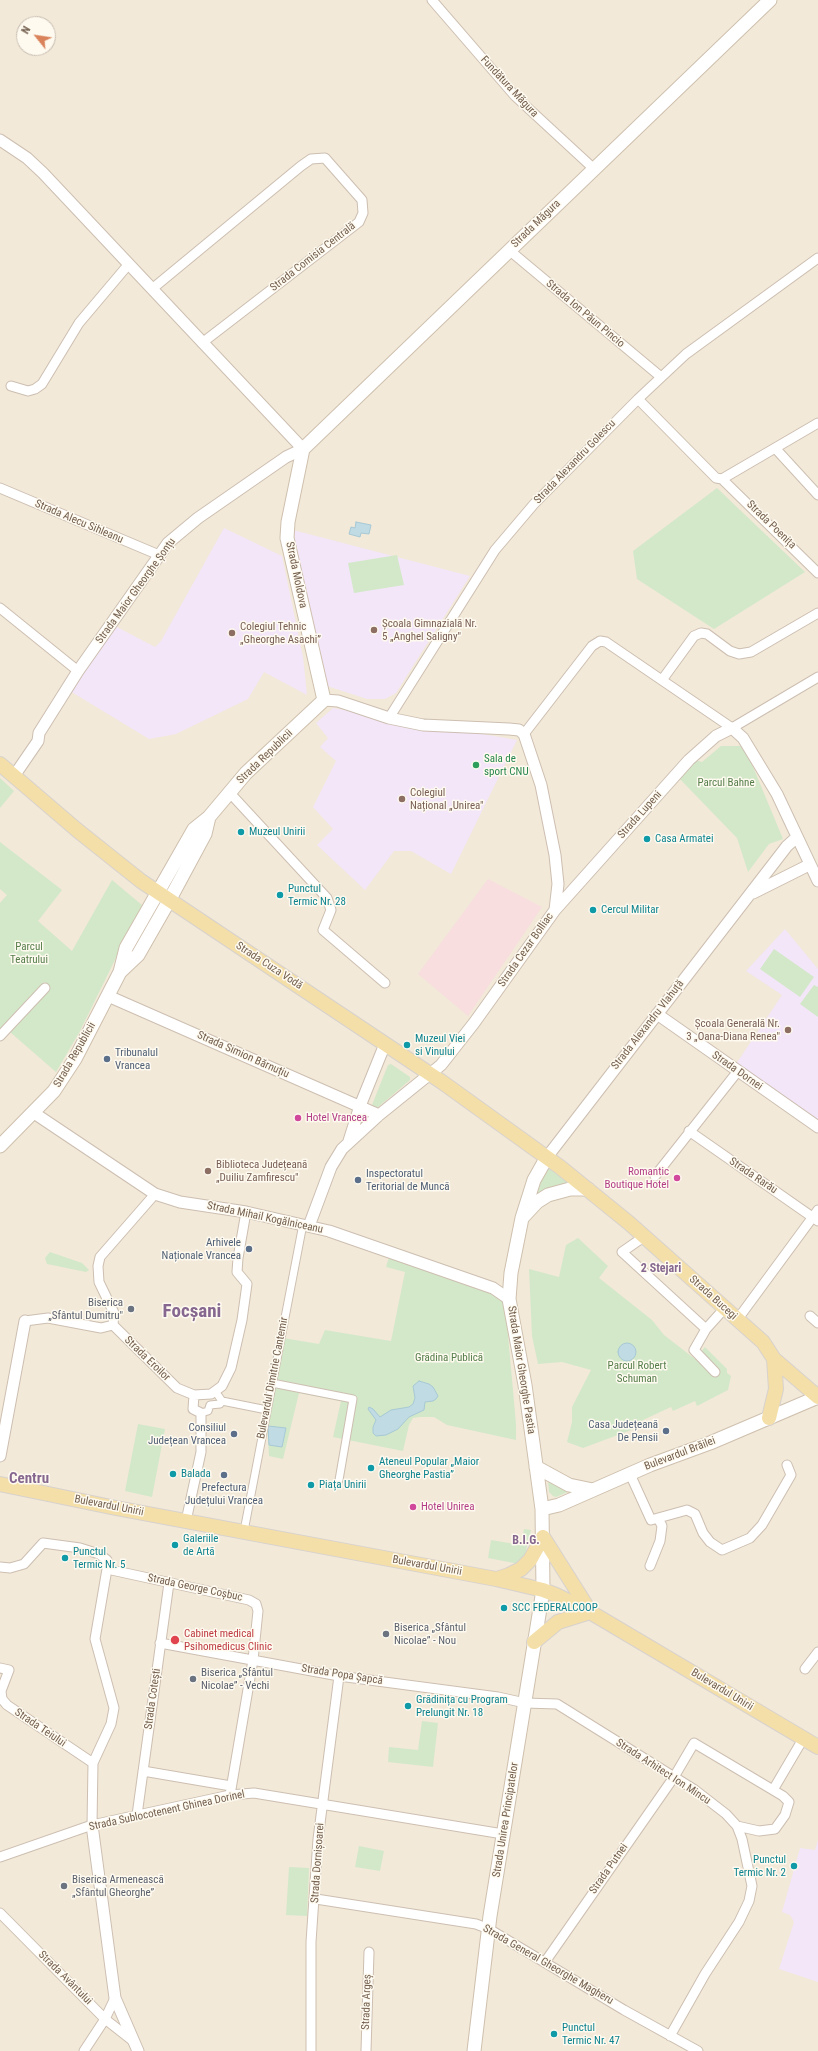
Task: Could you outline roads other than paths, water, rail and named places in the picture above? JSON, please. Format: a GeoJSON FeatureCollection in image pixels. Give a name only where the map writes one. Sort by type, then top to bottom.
{"type":"FeatureCollection","features":[{"type":"Feature","properties":{"kind":"main road","name":"Strada Măgura"},"geometry":{"type":"LineString","coordinates":[[303,449],[593,168],[770,0]]}},
{"type":"Feature","properties":{"kind":"main road","name":"Strada Moldova"},"geometry":{"type":"LineString","coordinates":[[303,449],[288,522],[287,538],[297,588],[324,700]]}},
{"type":"Feature","properties":{"kind":"main road","name":"Strada Republicii"},"geometry":{"type":"LineString","coordinates":[[0,1146],[34,1113],[66,1074],[120,972],[126,948],[194,828],[209,817],[246,773],[324,700]]}},
{"type":"Feature","properties":{"kind":"main road","name":"Strada Cuza Vodă"},"geometry":{"type":"LineString","coordinates":[[0,764],[77,830],[141,881],[431,1075],[547,1157]]}},
{"type":"Feature","properties":{"kind":"main road","name":"Strada Republicii"},"geometry":{"type":"LineString","coordinates":[[120,972],[138,954],[170,899],[205,834],[209,817]]}},
{"type":"Feature","properties":{"kind":"main road","name":"Strada Bucegi"},"geometry":{"type":"LineString","coordinates":[[547,1157],[644,1236],[724,1309],[763,1342],[774,1359],[818,1397]]}},
{"type":"Feature","properties":{"kind":"main road","name":"Strada Maior Gheorghe Pastia"},"geometry":{"type":"LineString","coordinates":[[542,1590],[542,1509],[525,1385],[509,1299],[511,1273],[522,1218],[534,1180],[547,1157]]}},
{"type":"Feature","properties":{"kind":"main road"},"geometry":{"type":"LineString","coordinates":[[522,1218],[537,1202],[548,1196],[570,1189],[588,1189]]}},
{"type":"Feature","properties":{"kind":"main road"},"geometry":{"type":"LineString","coordinates":[[769,1418],[776,1389],[774,1359]]}},
{"type":"Feature","properties":{"kind":"main road","name":"Bulevardul Brăilei"},"geometry":{"type":"LineString","coordinates":[[542,1509],[559,1505],[630,1474],[818,1397]]}},
{"type":"Feature","properties":{"kind":"main road"},"geometry":{"type":"LineString","coordinates":[[536,1467],[569,1485],[593,1490]]}},
{"type":"Feature","properties":{"kind":"main road","name":"Bulevardul Unirii"},"geometry":{"type":"LineString","coordinates":[[0,1484],[186,1521],[496,1579],[556,1594],[590,1612],[818,1747]]}},
{"type":"Feature","properties":{"kind":"main road"},"geometry":{"type":"LineString","coordinates":[[496,1579],[509,1576],[521,1569],[530,1560],[543,1537],[590,1612],[566,1618],[558,1622],[534,1642]]}},
{"type":"Feature","properties":{"kind":"main road","name":"Strada Unirea Principatelor"},"geometry":{"type":"LineString","coordinates":[[474,2051],[489,1928],[542,1590]]}},
{"type":"Feature","properties":{"kind":"street","name":"Fundătura Măgura"},"geometry":{"type":"LineString","coordinates":[[432,0],[515,96],[593,168]]}},
{"type":"Feature","properties":{"kind":"street"},"geometry":{"type":"LineString","coordinates":[[0,140],[27,158],[43,173],[128,265],[303,449]]}},
{"type":"Feature","properties":{"kind":"street","name":"Strada Comisia Centrală"},"geometry":{"type":"LineString","coordinates":[[152,289],[301,166],[311,159],[325,158],[362,200],[364,213],[359,222],[202,343]]}},
{"type":"Feature","properties":{"kind":"street","name":"Strada Ion Păun Pincio"},"geometry":{"type":"LineString","coordinates":[[509,250],[661,377]]}},
{"type":"Feature","properties":{"kind":"street","name":"Strada Alexandru Golescu"},"geometry":{"type":"LineString","coordinates":[[389,718],[495,550],[534,504],[638,399],[686,354],[818,258]]}},
{"type":"Feature","properties":{"kind":"street"},"geometry":{"type":"LineString","coordinates":[[11,386],[28,391],[35,389],[42,384],[79,323],[128,265]]}},
{"type":"Feature","properties":{"kind":"street","name":"Strada Poenița"},"geometry":{"type":"LineString","coordinates":[[638,399],[716,478],[722,479],[818,573]]}},
{"type":"Feature","properties":{"kind":"street"},"geometry":{"type":"LineString","coordinates":[[722,479],[818,423]]}},
{"type":"Feature","properties":{"kind":"street"},"geometry":{"type":"LineString","coordinates":[[775,448],[818,495]]}},
{"type":"Feature","properties":{"kind":"street","name":"Strada Maior Gheorghe Șonțu"},"geometry":{"type":"LineString","coordinates":[[14,776],[38,741],[39,733],[78,672],[159,556],[175,536],[192,522],[286,457],[303,449]]}},
{"type":"Feature","properties":{"kind":"street","name":"Strada Alecu Sihleanu"},"geometry":{"type":"LineString","coordinates":[[0,488],[159,556]]}},
{"type":"Feature","properties":{"kind":"street"},"geometry":{"type":"LineString","coordinates":[[0,608],[78,672]]}},
{"type":"Feature","properties":{"kind":"street"},"geometry":{"type":"LineString","coordinates":[[662,680],[694,636],[701,633],[707,634],[730,651],[739,654],[751,652],[818,613]]}},
{"type":"Feature","properties":{"kind":"street"},"geometry":{"type":"LineString","coordinates":[[324,700],[338,701],[389,718],[423,725],[509,729],[519,730],[524,734],[592,646],[600,640],[606,642],[732,728],[743,738],[777,794],[797,837],[814,862],[818,881]]}},
{"type":"Feature","properties":{"kind":"street","name":"Strada Lupeni"},"geometry":{"type":"LineString","coordinates":[[555,910],[689,760],[716,736],[818,677]]}},
{"type":"Feature","properties":{"kind":"street","name":"Strada Cezar Bolliac"},"geometry":{"type":"LineString","coordinates":[[431,1075],[441,1066],[555,910],[558,884],[553,848],[541,785],[524,734]]}},
{"type":"Feature","properties":{"kind":"street"},"geometry":{"type":"LineString","coordinates":[[229,792],[328,898],[331,910],[323,930],[385,983]]}},
{"type":"Feature","properties":{"kind":"street","name":"Strada Alexandru Vlahuță"},"geometry":{"type":"LineString","coordinates":[[547,1157],[787,846],[797,837]]}},
{"type":"Feature","properties":{"kind":"street","name":"Strada Alexandru Vlahuță"},"geometry":{"type":"LineString","coordinates":[[751,894],[814,862]]}},
{"type":"Feature","properties":{"kind":"street"},"geometry":{"type":"LineString","coordinates":[[0,1036],[45,988]]}},
{"type":"Feature","properties":{"kind":"street","name":"Strada Simion Bărnuțiu"},"geometry":{"type":"LineString","coordinates":[[108,996],[379,1115]]}},
{"type":"Feature","properties":{"kind":"street","name":"Strada Dornei"},"geometry":{"type":"LineString","coordinates":[[657,1014],[818,1127]]}},
{"type":"Feature","properties":{"kind":"street","name":"Bulevardul Dimitrie Cantemir"},"geometry":{"type":"LineString","coordinates":[[349,1142],[360,1106],[385,1044]]}},
{"type":"Feature","properties":{"kind":"street"},"geometry":{"type":"LineString","coordinates":[[655,1176],[689,1131],[738,1071]]}},
{"type":"Feature","properties":{"kind":"street","name":"Bulevardul Dimitrie Cantemir"},"geometry":{"type":"LineString","coordinates":[[244,1531],[272,1383],[306,1225],[331,1168],[349,1142],[379,1115],[431,1075]]}},
{"type":"Feature","properties":{"kind":"street","name":"Strada Mihail Kogălniceanu"},"geometry":{"type":"LineString","coordinates":[[34,1113],[155,1194],[180,1202],[246,1212],[306,1225],[378,1247],[493,1288],[509,1299]]}},
{"type":"Feature","properties":{"kind":"street","name":"Strada Rarău"},"geometry":{"type":"LineString","coordinates":[[689,1131],[816,1216]]}},
{"type":"Feature","properties":{"kind":"street"},"geometry":{"type":"LineString","coordinates":[[0,1456],[25,1321],[48,1318],[101,1328],[112,1326],[114,1313],[99,1282],[98,1266],[100,1257],[155,1194]]}},
{"type":"Feature","properties":{"kind":"street"},"geometry":{"type":"LineString","coordinates":[[222,1401],[220,1404],[210,1405],[208,1411],[201,1413],[193,1409],[194,1395],[211,1394],[222,1386],[231,1368],[242,1320],[247,1284],[237,1272],[246,1212]]}},
{"type":"Feature","properties":{"kind":"street"},"geometry":{"type":"LineString","coordinates":[[737,1320],[816,1216]]}},
{"type":"Feature","properties":{"kind":"street"},"geometry":{"type":"LineString","coordinates":[[644,1236],[622,1252],[706,1329]]}},
{"type":"Feature","properties":{"kind":"street"},"geometry":{"type":"LineString","coordinates":[[715,1372],[694,1350],[706,1329],[724,1309]]}},
{"type":"Feature","properties":{"kind":"street"},"geometry":{"type":"LineString","coordinates":[[810,1316],[818,1323]]}},
{"type":"Feature","properties":{"kind":"street","name":"Strada Eroilor"},"geometry":{"type":"LineString","coordinates":[[112,1326],[177,1388],[194,1395]]}},
{"type":"Feature","properties":{"kind":"street"},"geometry":{"type":"LineString","coordinates":[[272,1383],[353,1399],[339,1480]]}},
{"type":"Feature","properties":{"kind":"street"},"geometry":{"type":"LineString","coordinates":[[215,1391],[222,1401],[267,1410]]}},
{"type":"Feature","properties":{"kind":"street"},"geometry":{"type":"LineString","coordinates":[[186,1521],[201,1452],[201,1413]]}},
{"type":"Feature","properties":{"kind":"street"},"geometry":{"type":"LineString","coordinates":[[630,1474],[651,1520],[686,1510],[694,1514],[702,1533],[710,1542],[722,1550],[750,1538],[762,1525],[791,1475],[787,1465]]}},
{"type":"Feature","properties":{"kind":"street"},"geometry":{"type":"LineString","coordinates":[[650,1566],[660,1541],[662,1526],[658,1518]]}},
{"type":"Feature","properties":{"kind":"street","name":"Strada George Coșbuc"},"geometry":{"type":"LineString","coordinates":[[0,1567],[10,1568],[24,1564],[43,1543],[80,1548],[99,1554],[107,1564],[169,1583],[249,1600],[256,1604],[258,1611],[253,1660],[230,1791]]}},
{"type":"Feature","properties":{"kind":"street"},"geometry":{"type":"LineString","coordinates":[[107,1564],[95,1639],[114,1708],[111,1724],[93,1764],[92,1825],[114,1998],[138,2051]]}},
{"type":"Feature","properties":{"kind":"street","name":"Strada Cotești"},"geometry":{"type":"LineString","coordinates":[[137,1815],[169,1583]]}},
{"type":"Feature","properties":{"kind":"street","name":"Strada Popa Șapcă"},"geometry":{"type":"LineString","coordinates":[[160,1643],[339,1676],[498,1697],[525,1703]]}},
{"type":"Feature","properties":{"kind":"street"},"geometry":{"type":"LineString","coordinates":[[805,1669],[818,1652]]}},
{"type":"Feature","properties":{"kind":"street","name":"Strada Teiului"},"geometry":{"type":"LineString","coordinates":[[4,1669],[1,1691],[2,1699],[7,1705],[93,1764]]}},
{"type":"Feature","properties":{"kind":"street","name":"Strada Dornișoarei"},"geometry":{"type":"LineString","coordinates":[[311,2051],[311,1942],[316,1899],[318,1838],[339,1676]]}},
{"type":"Feature","properties":{"kind":"street","name":"Strada Arhitect Ion Mincu"},"geometry":{"type":"LineString","coordinates":[[525,1703],[557,1704],[695,1790],[726,1814],[737,1826],[742,1838],[750,1872],[752,1886],[749,1901],[739,1922],[705,1974],[670,2036]]}},
{"type":"Feature","properties":{"kind":"street"},"geometry":{"type":"LineString","coordinates":[[737,1826],[759,1831],[775,1829],[785,1815],[789,1802],[773,1790],[803,1739]]}},
{"type":"Feature","properties":{"kind":"street","name":"Strada Putnei"},"geometry":{"type":"LineString","coordinates":[[545,1962],[674,1777],[694,1743],[773,1790]]}},
{"type":"Feature","properties":{"kind":"street"},"geometry":{"type":"LineString","coordinates":[[143,1771],[230,1791]]}},
{"type":"Feature","properties":{"kind":"street","name":"Strada Sublocotenent Ghinea Dorinel"},"geometry":{"type":"LineString","coordinates":[[0,1857],[92,1825],[230,1791],[323,1803],[503,1834]]}},
{"type":"Feature","properties":{"kind":"street","name":"Strada General Gheorghe Magheru"},"geometry":{"type":"LineString","coordinates":[[316,1899],[476,1924],[489,1928],[670,2036],[698,2051]]}},
{"type":"Feature","properties":{"kind":"street","name":"Strada Avântului"},"geometry":{"type":"LineString","coordinates":[[0,1913],[105,2019],[133,2041]]}},
{"type":"Feature","properties":{"kind":"street","name":"Strada Argeș"},"geometry":{"type":"LineString","coordinates":[[366,2051],[369,1952]]}},
{"type":"Feature","properties":{"kind":"street"},"geometry":{"type":"LineString","coordinates":[[84,2051],[105,2019],[114,1998]]}},
{"type":"Feature","properties":{"kind":"water"},"geometry":{"type":"Polygon","coordinates":[[[356,522],[371,525],[369,534],[361,533],[360,537],[349,534],[351,527],[355,528],[356,522]]]}},
{"type":"Feature","properties":{"kind":"water"},"geometry":{"type":"Polygon","coordinates":[[[627,1343],[633,1346],[636,1352],[633,1358],[627,1361],[621,1358],[618,1352],[621,1346],[627,1343]]]}},
{"type":"Feature","properties":{"kind":"water"},"geometry":{"type":"Polygon","coordinates":[[[419,1381],[433,1387],[438,1396],[436,1399],[425,1402],[424,1410],[409,1417],[398,1429],[386,1435],[376,1436],[373,1433],[373,1427],[376,1420],[368,1409],[369,1407],[373,1409],[380,1417],[391,1410],[409,1407],[413,1404],[415,1398],[413,1386],[419,1381]]]}},
{"type":"Feature","properties":{"kind":"water"},"geometry":{"type":"Polygon","coordinates":[[[268,1426],[286,1428],[282,1447],[269,1445],[268,1426]]]}},
{"type":"Feature","properties":{"kind":"place","name":"Școala Gimnazială Nr. 5 „Anghel Saligny\""},"geometry":{"type":"Point","coordinates":[374,630]}},
{"type":"Feature","properties":{"kind":"place","name":"Colegiul Tehnic „Gheorghe Asachi”"},"geometry":{"type":"Point","coordinates":[232,633]}},
{"type":"Feature","properties":{"kind":"place","name":"Sala de sport CNU"},"geometry":{"type":"Point","coordinates":[476,765]}},
{"type":"Feature","properties":{"kind":"place","name":"Colegiul Național „Unirea\""},"geometry":{"type":"Point","coordinates":[402,799]}},
{"type":"Feature","properties":{"kind":"place","name":"Muzeul Unirii"},"geometry":{"type":"Point","coordinates":[241,832]}},
{"type":"Feature","properties":{"kind":"place","name":"Casa Armatei"},"geometry":{"type":"Point","coordinates":[647,839]}},
{"type":"Feature","properties":{"kind":"place","name":"Punctul Termic Nr. 28"},"geometry":{"type":"Point","coordinates":[280,895]}},
{"type":"Feature","properties":{"kind":"place","name":"Cercul Militar"},"geometry":{"type":"Point","coordinates":[593,910]}},
{"type":"Feature","properties":{"kind":"place","name":"Școala Generală Nr. 3 „Oana-Diana Renea\""},"geometry":{"type":"Point","coordinates":[788,1030]}},
{"type":"Feature","properties":{"kind":"place","name":"Muzeul Viei si Vinului"},"geometry":{"type":"Point","coordinates":[407,1045]}},
{"type":"Feature","properties":{"kind":"place","name":"Tribunalul Vrancea"},"geometry":{"type":"Point","coordinates":[107,1059]}},
{"type":"Feature","properties":{"kind":"place","name":"Hotel Vrancea"},"geometry":{"type":"Point","coordinates":[298,1118]}},
{"type":"Feature","properties":{"kind":"place","name":"Biblioteca Județeană „Duiliu Zamfirescu\""},"geometry":{"type":"Point","coordinates":[208,1171]}},
{"type":"Feature","properties":{"kind":"place","name":"Romantic Boutique Hotel"},"geometry":{"type":"Point","coordinates":[677,1178]}},
{"type":"Feature","properties":{"kind":"place","name":"Inspectoratul Teritorial de Muncă"},"geometry":{"type":"Point","coordinates":[358,1180]}},
{"type":"Feature","properties":{"kind":"place","name":"Arhivele Naționale Vrancea"},"geometry":{"type":"Point","coordinates":[249,1249]}},
{"type":"Feature","properties":{"kind":"place","name":"Biserica „Sfântul Dumitru\""},"geometry":{"type":"Point","coordinates":[131,1309]}},
{"type":"Feature","properties":{"kind":"place","name":"Casa Județeană De Pensii"},"geometry":{"type":"Point","coordinates":[666,1431]}},
{"type":"Feature","properties":{"kind":"place","name":"Consiliul Județean Vrancea"},"geometry":{"type":"Point","coordinates":[234,1434]}},
{"type":"Feature","properties":{"kind":"place","name":"Ateneul Popular „Maior Gheorghe Pastia”"},"geometry":{"type":"Point","coordinates":[371,1468]}},
{"type":"Feature","properties":{"kind":"place","name":"Balada"},"geometry":{"type":"Point","coordinates":[173,1474]}},
{"type":"Feature","properties":{"kind":"place","name":"Prefectura Județului Vrancea"},"geometry":{"type":"Point","coordinates":[224,1475]}},
{"type":"Feature","properties":{"kind":"place","name":"Piața Unirii"},"geometry":{"type":"Point","coordinates":[311,1485]}},
{"type":"Feature","properties":{"kind":"place","name":"Hotel Unirea"},"geometry":{"type":"Point","coordinates":[413,1507]}},
{"type":"Feature","properties":{"kind":"place","name":"Galeriile de Artă"},"geometry":{"type":"Point","coordinates":[175,1545]}},
{"type":"Feature","properties":{"kind":"place","name":"Punctul Termic Nr. 5"},"geometry":{"type":"Point","coordinates":[65,1558]}},
{"type":"Feature","properties":{"kind":"place","name":"SCC FEDERALCOOP"},"geometry":{"type":"Point","coordinates":[504,1608]}},
{"type":"Feature","properties":{"kind":"place","name":"Biserica „Sfântul Nicolae” - Nou"},"geometry":{"type":"Point","coordinates":[386,1634]}},
{"type":"Feature","properties":{"kind":"place","name":"Cabinet medical Psihomedicus Clinic"},"geometry":{"type":"Point","coordinates":[175,1640]}},
{"type":"Feature","properties":{"kind":"place","name":"Biserica „Sfântul Nicolae” - Vechi"},"geometry":{"type":"Point","coordinates":[193,1679]}},
{"type":"Feature","properties":{"kind":"place","name":"Grădinița cu Program Prelungit Nr. 18"},"geometry":{"type":"Point","coordinates":[408,1706]}},
{"type":"Feature","properties":{"kind":"place","name":"Punctul Termic Nr. 2"},"geometry":{"type":"Point","coordinates":[794,1866]}},
{"type":"Feature","properties":{"kind":"place","name":"Biserica Armenească „Sfântul Gheorghe”"},"geometry":{"type":"Point","coordinates":[64,1886]}},
{"type":"Feature","properties":{"kind":"place","name":"Punctul Termic Nr. 47"},"geometry":{"type":"Point","coordinates":[554,2034]}},
{"type":"Feature","properties":{"kind":"district","name":"2 Stejari"},"geometry":{"type":"Point","coordinates":[661,1269]}},
{"type":"Feature","properties":{"kind":"district","name":"Focșani"},"geometry":{"type":"Point","coordinates":[192,1312]}},
{"type":"Feature","properties":{"kind":"district","name":"Centru"},"geometry":{"type":"Point","coordinates":[29,1479]}},
{"type":"Feature","properties":{"kind":"district","name":"B.I.G."},"geometry":{"type":"Point","coordinates":[526,1541]}},
{"type":"Feature","properties":{"kind":"park label","name":"Parcul Bahne"},"geometry":{"type":"Point","coordinates":[726,783]}},
{"type":"Feature","properties":{"kind":"park label","name":"Parcul Teatrului"},"geometry":{"type":"Point","coordinates":[29,953]}},
{"type":"Feature","properties":{"kind":"park label","name":"Grădina Publică"},"geometry":{"type":"Point","coordinates":[449,1358]}},
{"type":"Feature","properties":{"kind":"park label","name":"Parcul Robert Schuman"},"geometry":{"type":"Point","coordinates":[637,1372]}}]}
